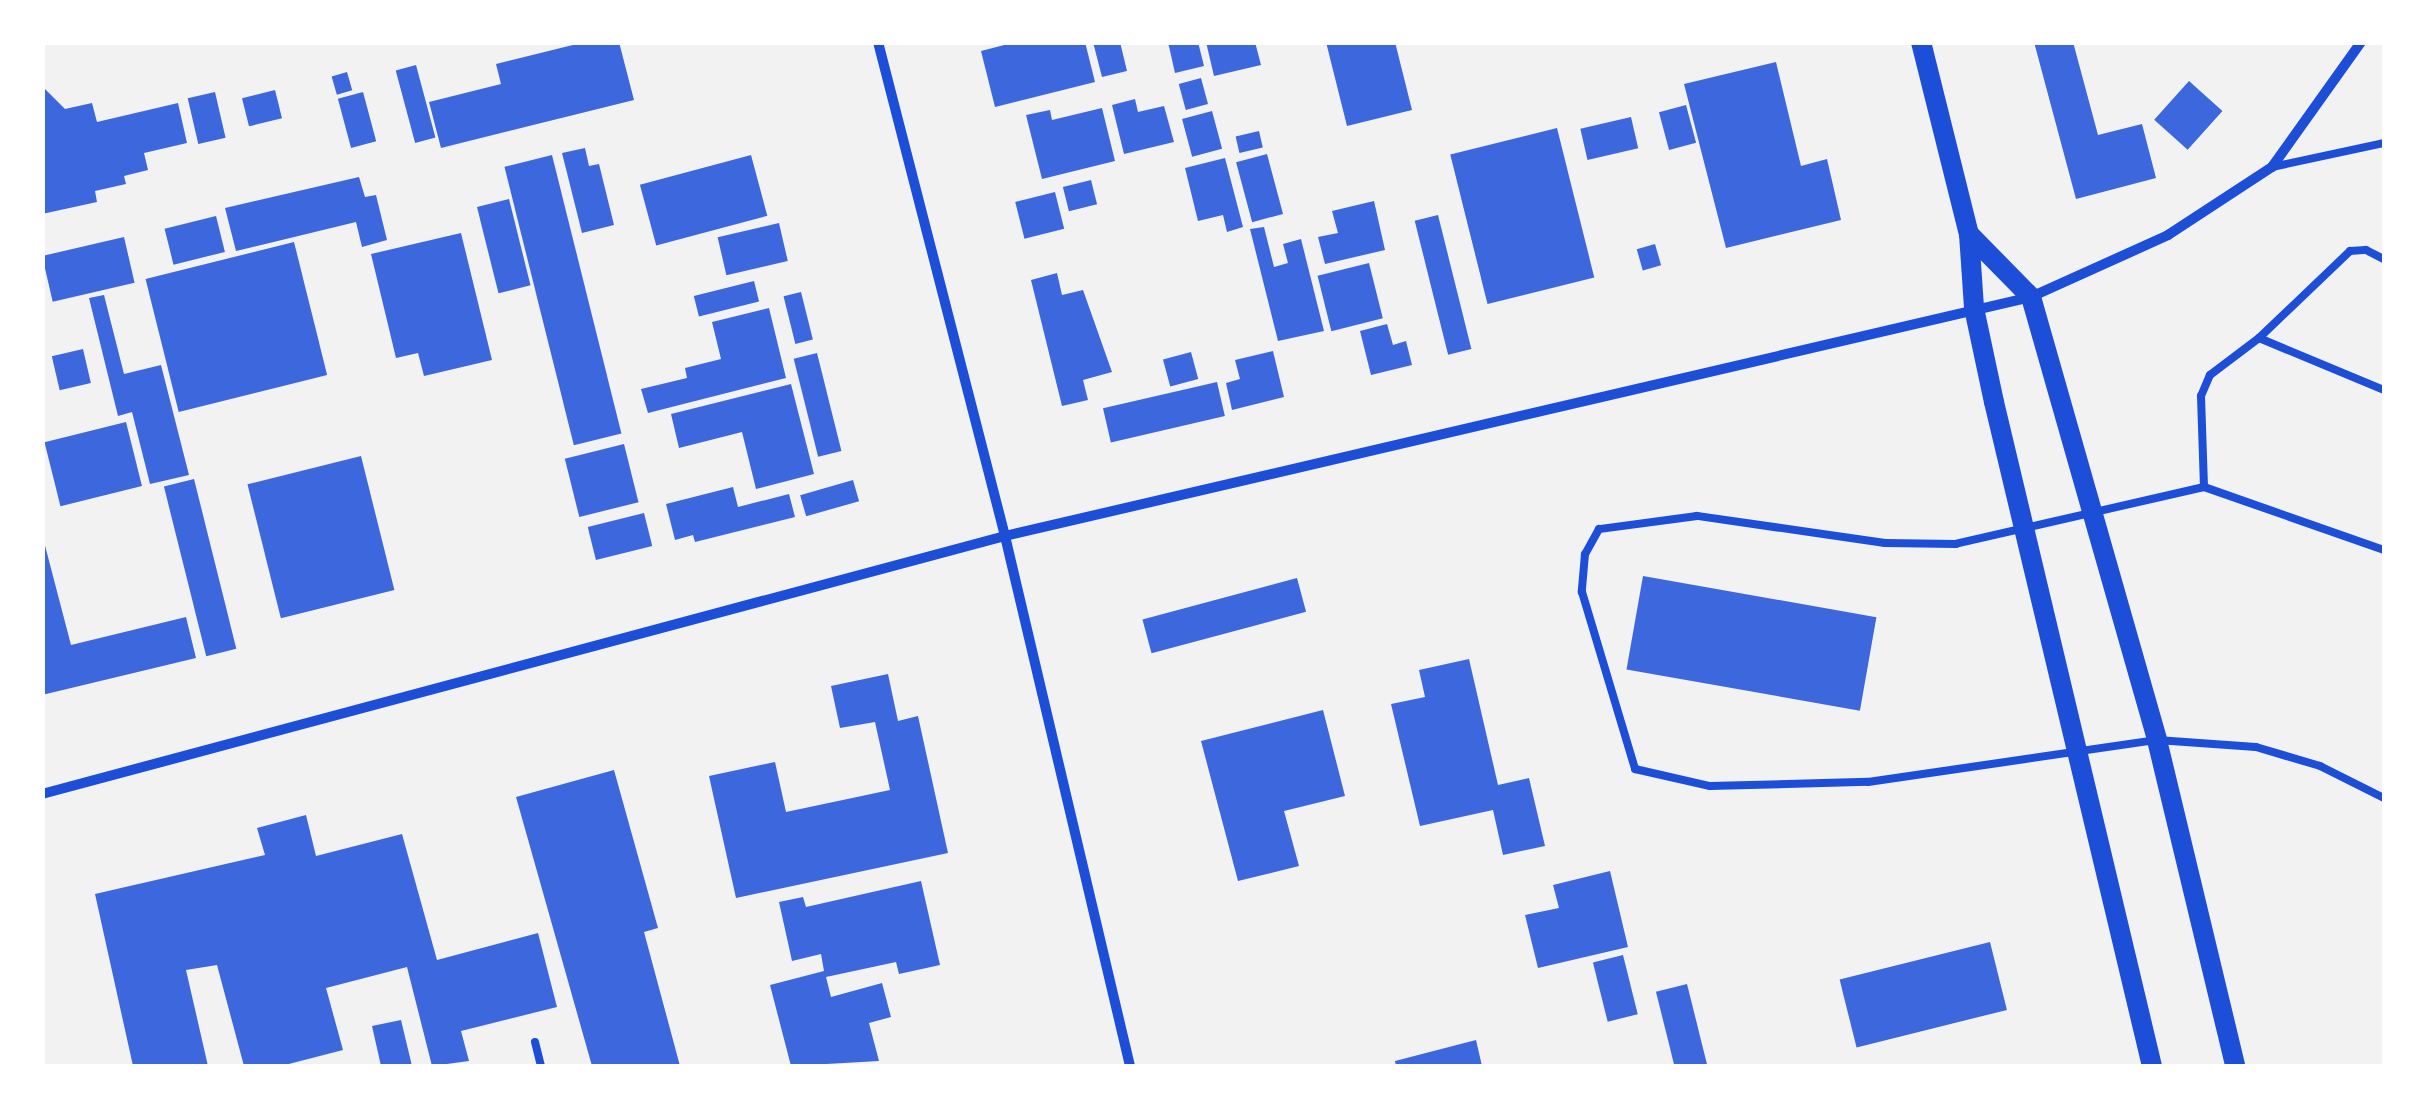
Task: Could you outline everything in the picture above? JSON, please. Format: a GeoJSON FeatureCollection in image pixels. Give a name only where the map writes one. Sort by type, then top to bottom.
{"type":"FeatureCollection","features":[{"type":"Feature","properties":{"kind":"main road"},"geometry":{"type":"LineString","coordinates":[[1922,42],[1969,234],[1974,308],[2023,528],[2152,1066]]}},
{"type":"Feature","properties":{"kind":"main road"},"geometry":{"type":"LineString","coordinates":[[1969,234],[2031,297],[2157,740],[2235,1066]]}},
{"type":"Feature","properties":{"kind":"street"},"geometry":{"type":"LineString","coordinates":[[878,42],[1005,536],[1130,1066]]}},
{"type":"Feature","properties":{"kind":"street"},"geometry":{"type":"LineString","coordinates":[[42,794],[1005,536],[2031,297],[2168,235],[2272,167],[2361,42]]}},
{"type":"Feature","properties":{"kind":"lane"},"geometry":{"type":"LineString","coordinates":[[2272,167],[2384,143]]}},
{"type":"Feature","properties":{"kind":"lane"},"geometry":{"type":"LineString","coordinates":[[2204,488],[2201,396],[2210,375],[2260,338],[2350,252],[2366,250],[2384,259]]}},
{"type":"Feature","properties":{"kind":"lane"},"geometry":{"type":"LineString","coordinates":[[2260,338],[2384,390]]}},
{"type":"Feature","properties":{"kind":"lane"},"geometry":{"type":"LineString","coordinates":[[2384,550],[2204,488],[2092,510],[1956,544],[1885,543],[1697,516],[1599,529],[1585,554],[1582,592],[1634,769],[1710,786],[1868,782],[2078,755],[2157,740],[2256,747],[2320,766],[2384,798]]}},
{"type":"Feature","properties":{"kind":"lane"},"geometry":{"type":"LineString","coordinates":[[535,1042],[541,1066]]}},
{"type":"Feature","properties":{"kind":"building"},"geometry":{"type":"Polygon","coordinates":[[[585,42],[619,42],[634,100],[441,148],[429,102],[501,84],[496,64],[585,42]]]}},
{"type":"Feature","properties":{"kind":"building"},"geometry":{"type":"Polygon","coordinates":[[[1016,42],[1085,42],[1095,82],[995,107],[981,51],[1016,42]]]}},
{"type":"Feature","properties":{"kind":"building"},"geometry":{"type":"Polygon","coordinates":[[[1093,42],[1120,42],[1127,71],[1102,77],[1093,42]]]}},
{"type":"Feature","properties":{"kind":"building"},"geometry":{"type":"Polygon","coordinates":[[[1168,42],[1198,42],[1204,66],[1175,73],[1168,42]]]}},
{"type":"Feature","properties":{"kind":"building"},"geometry":{"type":"Polygon","coordinates":[[[1206,42],[1255,42],[1261,65],[1214,76],[1206,42]]]}},
{"type":"Feature","properties":{"kind":"building"},"geometry":{"type":"Polygon","coordinates":[[[1326,42],[1395,42],[1412,110],[1347,126],[1326,42]]]}},
{"type":"Feature","properties":{"kind":"building"},"geometry":{"type":"Polygon","coordinates":[[[2034,42],[2073,42],[2098,135],[2142,124],[2156,178],[2076,199],[2034,42]]]}},
{"type":"Feature","properties":{"kind":"building"},"geometry":{"type":"Polygon","coordinates":[[[1776,62],[1801,166],[1827,159],[1841,220],[1726,248],[1684,84],[1776,62]]]}},
{"type":"Feature","properties":{"kind":"building"},"geometry":{"type":"Polygon","coordinates":[[[416,65],[435,137],[415,143],[396,70],[416,65]]]}},
{"type":"Feature","properties":{"kind":"building"},"geometry":{"type":"Polygon","coordinates":[[[347,72],[352,90],[337,95],[332,76],[347,72]]]}},
{"type":"Feature","properties":{"kind":"building"},"geometry":{"type":"Polygon","coordinates":[[[1201,78],[1208,104],[1186,110],[1179,84],[1201,78]]]}},
{"type":"Feature","properties":{"kind":"building"},"geometry":{"type":"Polygon","coordinates":[[[2189,81],[2222,111],[2188,150],[2154,120],[2189,81]]]}},
{"type":"Feature","properties":{"kind":"building"},"geometry":{"type":"Polygon","coordinates":[[[42,86],[65,109],[92,103],[97,122],[178,103],[187,143],[144,153],[148,170],[124,176],[126,184],[95,191],[97,202],[42,214],[42,86]]]}},
{"type":"Feature","properties":{"kind":"building"},"geometry":{"type":"Polygon","coordinates":[[[275,90],[282,118],[249,126],[242,98],[275,90]]]}},
{"type":"Feature","properties":{"kind":"building"},"geometry":{"type":"Polygon","coordinates":[[[215,92],[226,138],[198,144],[188,98],[215,92]]]}},
{"type":"Feature","properties":{"kind":"building"},"geometry":{"type":"Polygon","coordinates":[[[363,92],[376,141],[351,148],[338,99],[363,92]]]}},
{"type":"Feature","properties":{"kind":"building"},"geometry":{"type":"Polygon","coordinates":[[[1135,99],[1138,112],[1164,106],[1174,142],[1124,154],[1112,105],[1135,99]]]}},
{"type":"Feature","properties":{"kind":"building"},"geometry":{"type":"Polygon","coordinates":[[[1686,105],[1696,143],[1669,150],[1659,112],[1686,105]]]}},
{"type":"Feature","properties":{"kind":"building"},"geometry":{"type":"Polygon","coordinates":[[[1102,108],[1115,161],[1042,179],[1026,115],[1050,110],[1052,120],[1102,108]]]}},
{"type":"Feature","properties":{"kind":"building"},"geometry":{"type":"Polygon","coordinates":[[[1212,111],[1222,149],[1192,157],[1182,119],[1212,111]]]}},
{"type":"Feature","properties":{"kind":"building"},"geometry":{"type":"Polygon","coordinates":[[[1631,117],[1638,148],[1588,160],[1580,129],[1631,117]]]}},
{"type":"Feature","properties":{"kind":"building"},"geometry":{"type":"Polygon","coordinates":[[[1557,128],[1594,277],[1488,304],[1450,155],[1557,128]]]}},
{"type":"Feature","properties":{"kind":"building"},"geometry":{"type":"Polygon","coordinates":[[[1259,131],[1263,148],[1239,153],[1236,136],[1259,131]]]}},
{"type":"Feature","properties":{"kind":"building"},"geometry":{"type":"Polygon","coordinates":[[[585,148],[589,166],[599,164],[614,225],[582,233],[562,153],[585,148]]]}},
{"type":"Feature","properties":{"kind":"building"},"geometry":{"type":"Polygon","coordinates":[[[1267,154],[1283,214],[1252,222],[1236,162],[1267,154]]]}},
{"type":"Feature","properties":{"kind":"building"},"geometry":{"type":"Polygon","coordinates":[[[552,155],[621,433],[574,445],[504,167],[552,155]]]}},
{"type":"Feature","properties":{"kind":"building"},"geometry":{"type":"Polygon","coordinates":[[[751,155],[767,216],[656,246],[640,185],[751,155]]]}},
{"type":"Feature","properties":{"kind":"building"},"geometry":{"type":"Polygon","coordinates":[[[1225,158],[1243,227],[1227,232],[1223,215],[1198,221],[1185,168],[1225,158]]]}},
{"type":"Feature","properties":{"kind":"building"},"geometry":{"type":"Polygon","coordinates":[[[359,177],[365,197],[376,195],[387,240],[362,247],[356,222],[236,251],[225,208],[359,177]]]}},
{"type":"Feature","properties":{"kind":"building"},"geometry":{"type":"Polygon","coordinates":[[[1091,180],[1097,204],[1069,211],[1063,187],[1091,180]]]}},
{"type":"Feature","properties":{"kind":"building"},"geometry":{"type":"Polygon","coordinates":[[[1055,192],[1064,229],[1024,239],[1015,202],[1055,192]]]}},
{"type":"Feature","properties":{"kind":"building"},"geometry":{"type":"Polygon","coordinates":[[[509,199],[531,285],[499,293],[477,207],[509,199]]]}},
{"type":"Feature","properties":{"kind":"building"},"geometry":{"type":"Polygon","coordinates":[[[1374,201],[1385,250],[1325,264],[1318,237],[1338,233],[1332,211],[1374,201]]]}},
{"type":"Feature","properties":{"kind":"building"},"geometry":{"type":"Polygon","coordinates":[[[1438,215],[1471,349],[1448,355],[1415,221],[1438,215]]]}},
{"type":"Feature","properties":{"kind":"building"},"geometry":{"type":"Polygon","coordinates":[[[216,216],[225,252],[174,265],[165,229],[216,216]]]}},
{"type":"Feature","properties":{"kind":"building"},"geometry":{"type":"Polygon","coordinates":[[[779,223],[788,261],[726,275],[718,237],[779,223]]]}},
{"type":"Feature","properties":{"kind":"building"},"geometry":{"type":"Polygon","coordinates":[[[1264,227],[1274,267],[1288,263],[1283,244],[1301,239],[1324,331],[1278,341],[1250,229],[1264,227]]]}},
{"type":"Feature","properties":{"kind":"building"},"geometry":{"type":"Polygon","coordinates":[[[461,233],[492,360],[424,376],[418,353],[396,358],[371,254],[461,233]]]}},
{"type":"Feature","properties":{"kind":"building"},"geometry":{"type":"Polygon","coordinates":[[[124,237],[135,283],[53,302],[42,256],[124,237]]]}},
{"type":"Feature","properties":{"kind":"building"},"geometry":{"type":"Polygon","coordinates":[[[294,242],[327,375],[179,412],[146,279],[294,242]]]}},
{"type":"Feature","properties":{"kind":"building"},"geometry":{"type":"Polygon","coordinates":[[[1655,244],[1661,265],[1643,270],[1637,249],[1655,244]]]}},
{"type":"Feature","properties":{"kind":"building"},"geometry":{"type":"Polygon","coordinates":[[[1369,263],[1383,318],[1331,331],[1318,276],[1369,263]]]}},
{"type":"Feature","properties":{"kind":"building"},"geometry":{"type":"Polygon","coordinates":[[[1057,273],[1062,295],[1083,290],[1112,372],[1083,380],[1088,400],[1062,406],[1031,280],[1057,273]]]}},
{"type":"Feature","properties":{"kind":"building"},"geometry":{"type":"Polygon","coordinates":[[[754,281],[759,301],[699,316],[694,296],[754,281]]]}},
{"type":"Feature","properties":{"kind":"building"},"geometry":{"type":"Polygon","coordinates":[[[801,292],[813,340],[795,344],[784,296],[801,292]]]}},
{"type":"Feature","properties":{"kind":"building"},"geometry":{"type":"Polygon","coordinates":[[[104,295],[124,374],[161,365],[189,475],[150,484],[132,412],[118,416],[89,298],[104,295]]]}},
{"type":"Feature","properties":{"kind":"building"},"geometry":{"type":"Polygon","coordinates":[[[769,308],[786,378],[648,413],[641,389],[687,378],[685,368],[721,359],[712,322],[769,308]]]}},
{"type":"Feature","properties":{"kind":"building"},"geometry":{"type":"Polygon","coordinates":[[[1387,324],[1393,345],[1406,341],[1412,365],[1371,375],[1360,331],[1387,324]]]}},
{"type":"Feature","properties":{"kind":"building"},"geometry":{"type":"Polygon","coordinates":[[[83,349],[91,383],[60,390],[52,356],[83,349]]]}},
{"type":"Feature","properties":{"kind":"building"},"geometry":{"type":"Polygon","coordinates":[[[1273,351],[1284,397],[1232,410],[1226,383],[1240,379],[1235,360],[1273,351]]]}},
{"type":"Feature","properties":{"kind":"building"},"geometry":{"type":"Polygon","coordinates":[[[1191,352],[1198,379],[1170,387],[1163,360],[1191,352]]]}},
{"type":"Feature","properties":{"kind":"building"},"geometry":{"type":"Polygon","coordinates":[[[817,353],[841,451],[818,457],[794,359],[817,353]]]}},
{"type":"Feature","properties":{"kind":"building"},"geometry":{"type":"Polygon","coordinates":[[[1217,382],[1225,416],[1111,442],[1103,408],[1217,382]]]}},
{"type":"Feature","properties":{"kind":"building"},"geometry":{"type":"Polygon","coordinates":[[[791,384],[814,474],[756,489],[742,432],[679,448],[671,414],[791,384]]]}},
{"type":"Feature","properties":{"kind":"building"},"geometry":{"type":"Polygon","coordinates":[[[126,422],[142,486],[60,506],[44,442],[126,422]]]}},
{"type":"Feature","properties":{"kind":"building"},"geometry":{"type":"Polygon","coordinates":[[[624,444],[639,502],[579,517],[565,459],[624,444]]]}},
{"type":"Feature","properties":{"kind":"building"},"geometry":{"type":"Polygon","coordinates":[[[361,456],[394,590],[281,618],[247,484],[361,456]]]}},
{"type":"Feature","properties":{"kind":"building"},"geometry":{"type":"Polygon","coordinates":[[[194,479],[236,649],[206,656],[164,486],[194,479]]]}},
{"type":"Feature","properties":{"kind":"building"},"geometry":{"type":"Polygon","coordinates":[[[853,480],[859,501],[806,516],[800,495],[853,480]]]}},
{"type":"Feature","properties":{"kind":"building"},"geometry":{"type":"Polygon","coordinates":[[[733,487],[738,507],[789,494],[795,517],[695,542],[693,535],[675,540],[666,504],[733,487]]]}},
{"type":"Feature","properties":{"kind":"building"},"geometry":{"type":"Polygon","coordinates":[[[644,513],[652,546],[596,560],[588,527],[644,513]]]}},
{"type":"Feature","properties":{"kind":"building"},"geometry":{"type":"Polygon","coordinates":[[[42,534],[71,645],[186,617],[196,658],[42,695],[42,534]]]}},
{"type":"Feature","properties":{"kind":"building"},"geometry":{"type":"Polygon","coordinates":[[[1643,576],[1876,617],[1860,711],[1627,670],[1643,576]]]}},
{"type":"Feature","properties":{"kind":"building"},"geometry":{"type":"Polygon","coordinates":[[[1297,578],[1306,612],[1152,653],[1142,619],[1297,578]]]}},
{"type":"Feature","properties":{"kind":"building"},"geometry":{"type":"Polygon","coordinates":[[[1469,659],[1498,785],[1529,778],[1545,846],[1503,855],[1493,810],[1420,826],[1391,704],[1425,697],[1419,670],[1469,659]]]}},
{"type":"Feature","properties":{"kind":"building"},"geometry":{"type":"Polygon","coordinates":[[[888,674],[898,721],[918,716],[948,853],[736,898],[709,776],[775,762],[786,812],[890,790],[875,722],[840,728],[831,686],[888,674]]]}},
{"type":"Feature","properties":{"kind":"building"},"geometry":{"type":"Polygon","coordinates":[[[1323,710],[1345,796],[1284,811],[1299,866],[1238,881],[1201,741],[1323,710]]]}},
{"type":"Feature","properties":{"kind":"building"},"geometry":{"type":"Polygon","coordinates":[[[614,770],[658,928],[644,932],[680,1066],[592,1066],[516,797],[614,770]]]}},
{"type":"Feature","properties":{"kind":"building"},"geometry":{"type":"Polygon","coordinates":[[[306,815],[316,856],[402,834],[437,960],[538,933],[557,1007],[461,1031],[469,1061],[432,1066],[407,967],[326,988],[343,1050],[281,1066],[244,1066],[217,965],[186,970],[208,1066],[133,1066],[95,894],[265,855],[257,828],[306,815]]]}},
{"type":"Feature","properties":{"kind":"building"},"geometry":{"type":"Polygon","coordinates":[[[1610,871],[1628,947],[1538,968],[1525,915],[1559,908],[1553,885],[1610,871]]]}},
{"type":"Feature","properties":{"kind":"building"},"geometry":{"type":"Polygon","coordinates":[[[921,881],[940,965],[899,974],[896,962],[826,977],[831,997],[882,983],[891,1017],[869,1023],[879,1061],[791,1066],[770,985],[824,971],[821,954],[792,961],[779,902],[803,897],[806,907],[921,881]]]}},
{"type":"Feature","properties":{"kind":"building"},"geometry":{"type":"Polygon","coordinates":[[[1990,942],[2007,1010],[1857,1047],[1840,979],[1990,942]]]}},
{"type":"Feature","properties":{"kind":"building"},"geometry":{"type":"Polygon","coordinates":[[[1623,955],[1638,1014],[1608,1022],[1593,962],[1623,955]]]}},
{"type":"Feature","properties":{"kind":"building"},"geometry":{"type":"Polygon","coordinates":[[[1687,984],[1707,1066],[1674,1066],[1656,992],[1687,984]]]}},
{"type":"Feature","properties":{"kind":"building"},"geometry":{"type":"Polygon","coordinates":[[[401,1020],[412,1066],[381,1066],[372,1026],[401,1020]]]}},
{"type":"Feature","properties":{"kind":"building"},"geometry":{"type":"Polygon","coordinates":[[[1476,1040],[1482,1066],[1396,1066],[1395,1061],[1476,1040]]]}}]}
